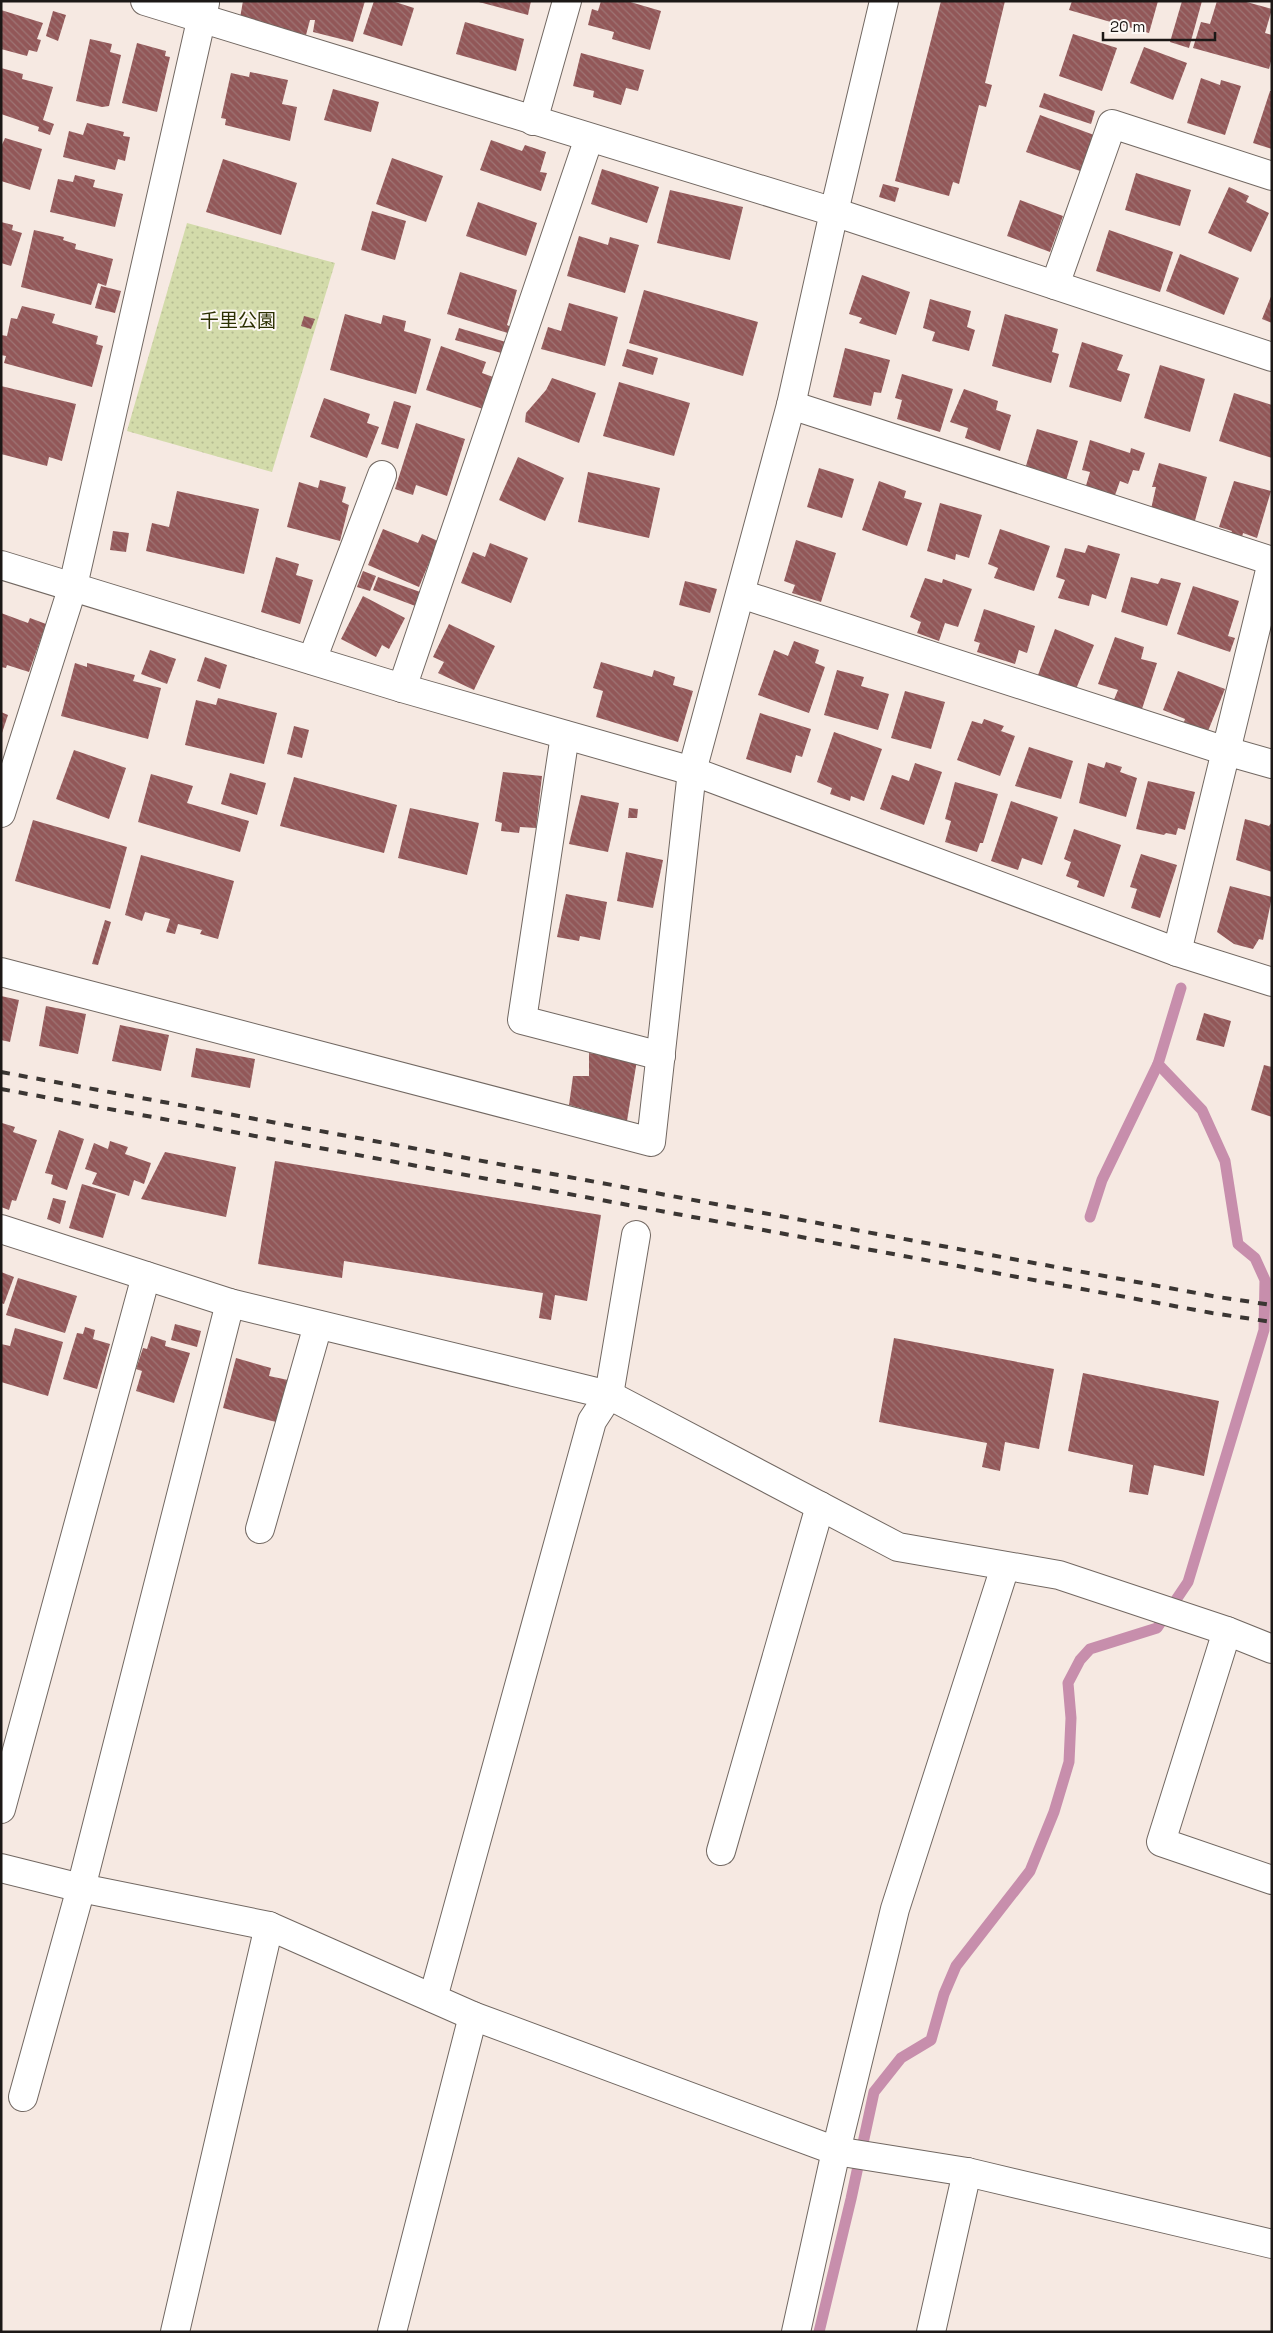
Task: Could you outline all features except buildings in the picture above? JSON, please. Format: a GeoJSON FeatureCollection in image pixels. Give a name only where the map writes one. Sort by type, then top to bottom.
{"type":"FeatureCollection","features":[{"type":"Feature","properties":{"kind":"street"},"geometry":{"type":"LineString","coordinates":[[145,1],[203,11],[532,121],[834,212],[1272,357]]}},
{"type":"Feature","properties":{"kind":"street"},"geometry":{"type":"LineString","coordinates":[[532,121],[567,1]]}},
{"type":"Feature","properties":{"kind":"street"},"geometry":{"type":"LineString","coordinates":[[1,972],[652,1142],[692,771],[791,405],[884,1]]}},
{"type":"Feature","properties":{"kind":"street"},"geometry":{"type":"LineString","coordinates":[[1,812],[72,586],[203,11]]}},
{"type":"Feature","properties":{"kind":"street"},"geometry":{"type":"LineString","coordinates":[[1055,285],[1112,124],[1272,176]]}},
{"type":"Feature","properties":{"kind":"street"},"geometry":{"type":"LineString","coordinates":[[402,688],[589,138]]}},
{"type":"Feature","properties":{"kind":"street"},"geometry":{"type":"LineString","coordinates":[[791,405],[1272,561],[1177,952]]}},
{"type":"Feature","properties":{"kind":"street"},"geometry":{"type":"LineString","coordinates":[[312,660],[382,475]]}},
{"type":"Feature","properties":{"kind":"street"},"geometry":{"type":"LineString","coordinates":[[1,566],[72,586],[402,688],[692,771],[1177,952],[1272,982]]}},
{"type":"Feature","properties":{"kind":"street"},"geometry":{"type":"LineString","coordinates":[[740,594],[1226,751],[1272,764]]}},
{"type":"Feature","properties":{"kind":"street"},"geometry":{"type":"LineString","coordinates":[[565,735],[522,1020],[661,1056]]}},
{"type":"Feature","properties":{"kind":"street"},"geometry":{"type":"LineString","coordinates":[[1,1229],[230,1304],[609,1395],[898,1547],[1058,1576],[1227,1631],[1272,1649]]}},
{"type":"Feature","properties":{"kind":"street"},"geometry":{"type":"LineString","coordinates":[[433,1998],[592,1421],[609,1395],[636,1235]]}},
{"type":"Feature","properties":{"kind":"street"},"geometry":{"type":"LineString","coordinates":[[1,1809],[146,1276]]}},
{"type":"Feature","properties":{"kind":"street"},"geometry":{"type":"LineString","coordinates":[[23,2097],[81,1888],[230,1304]]}},
{"type":"Feature","properties":{"kind":"street"},"geometry":{"type":"LineString","coordinates":[[260,1529],[318,1324]]}},
{"type":"Feature","properties":{"kind":"street"},"geometry":{"type":"LineString","coordinates":[[721,1851],[820,1506]]}},
{"type":"Feature","properties":{"kind":"street"},"geometry":{"type":"LineString","coordinates":[[796,2332],[836,2151],[895,1910],[1005,1567]]}},
{"type":"Feature","properties":{"kind":"street"},"geometry":{"type":"LineString","coordinates":[[1227,1631],[1161,1842],[1272,1880]]}},
{"type":"Feature","properties":{"kind":"street"},"geometry":{"type":"LineString","coordinates":[[1,1868],[81,1888],[269,1926],[473,2016],[836,2151],[967,2172],[1272,2244]]}},
{"type":"Feature","properties":{"kind":"street"},"geometry":{"type":"LineString","coordinates":[[175,2332],[269,1926]]}},
{"type":"Feature","properties":{"kind":"street"},"geometry":{"type":"LineString","coordinates":[[392,2332],[473,2016]]}},
{"type":"Feature","properties":{"kind":"street"},"geometry":{"type":"LineString","coordinates":[[931,2332],[967,2172]]}},
{"type":"Feature","properties":{"kind":"green space","name":"千里公園"},"geometry":{"type":"Polygon","coordinates":[[[187,223],[335,263],[272,472],[127,431],[187,223]]]}},
{"type":"Feature","properties":{"kind":"waterway"},"geometry":{"type":"LineString","coordinates":[[819,2332],[874,2092],[901,2058],[931,2040],[944,1994],[956,1966],[1030,1871],[1054,1812],[1069,1762],[1071,1718],[1068,1683],[1080,1660],[1090,1649],[1157,1628],[1188,1582],[1264,1330],[1265,1280],[1255,1258],[1238,1244],[1225,1161],[1202,1110],[1158,1064],[1181,988]]}},
{"type":"Feature","properties":{"kind":"waterway"},"geometry":{"type":"LineString","coordinates":[[1090,1217],[1102,1180],[1158,1064]]}},
{"type":"Feature","properties":{"kind":"railway"},"geometry":{"type":"LineString","coordinates":[[1,1072],[1218,1297],[1272,1305]]}},
{"type":"Feature","properties":{"kind":"railway"},"geometry":{"type":"LineString","coordinates":[[1,1089],[1212,1313],[1272,1322]]}}]}
